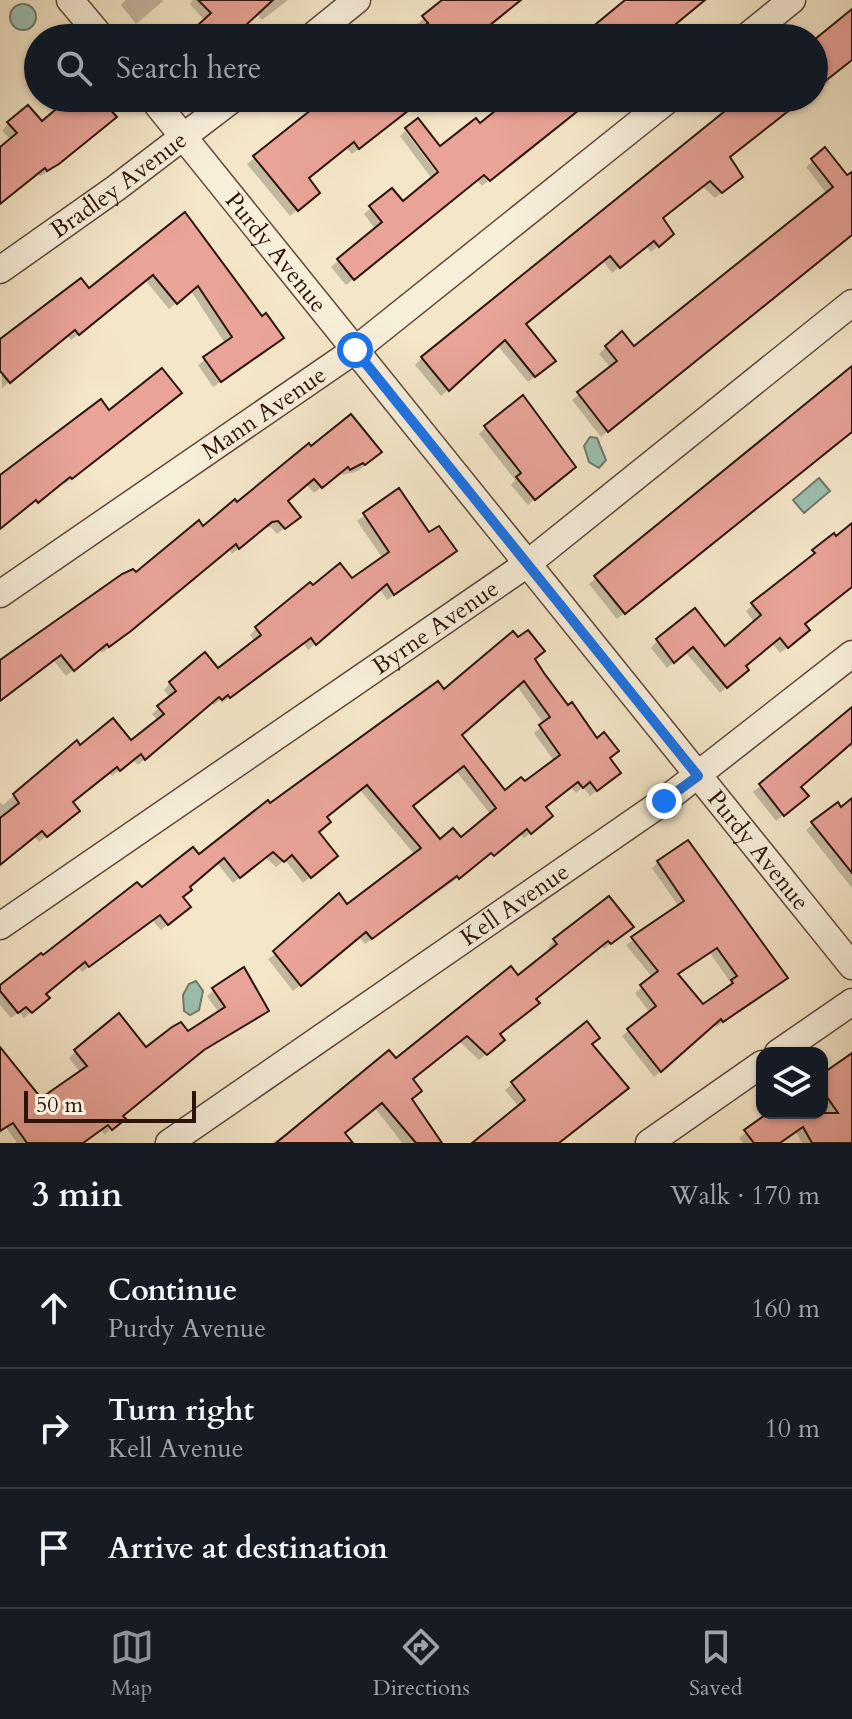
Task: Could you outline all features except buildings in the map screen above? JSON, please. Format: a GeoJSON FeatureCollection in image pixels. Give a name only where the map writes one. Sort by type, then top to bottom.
{"type":"FeatureCollection","features":[{"type":"Feature","properties":{"kind":"street"},"geometry":{"type":"LineString","coordinates":[[70,0],[90,24]]}},
{"type":"Feature","properties":{"kind":"street"},"geometry":{"type":"LineString","coordinates":[[327,24],[357,0]]}},
{"type":"Feature","properties":{"kind":"street"},"geometry":{"type":"LineString","coordinates":[[762,24],[792,0]]}},
{"type":"Feature","properties":{"kind":"street","name":"Purdy Avenue"},"geometry":{"type":"LineString","coordinates":[[164,112],[852,966]]}},
{"type":"Feature","properties":{"kind":"street","name":"Bradley Avenue"},"geometry":{"type":"LineString","coordinates":[[0,270],[216,112]]}},
{"type":"Feature","properties":{"kind":"street","name":"Mann Avenue"},"geometry":{"type":"LineString","coordinates":[[0,594],[355,350],[652,112]]}},
{"type":"Feature","properties":{"kind":"street","name":"Byrne Avenue"},"geometry":{"type":"LineString","coordinates":[[0,926],[527,564],[852,303]]}},
{"type":"Feature","properties":{"kind":"street","name":"Kell Avenue"},"geometry":{"type":"LineString","coordinates":[[169,1143],[698,776],[852,654]]}},
{"type":"Feature","properties":{"kind":"street"},"geometry":{"type":"LineString","coordinates":[[787,1047],[852,1002]]}},
{"type":"Feature","properties":{"kind":"street"},"geometry":{"type":"LineString","coordinates":[[649,1143],[756,1068]]}},
{"type":"Feature","properties":{"kind":"shaded area"},"geometry":{"type":"Polygon","coordinates":[[[18,5],[28,5],[35,12],[35,22],[24,24],[24,30],[18,29],[11,22],[11,12],[18,5]]]}},
{"type":"Feature","properties":{"kind":"shaded area"},"geometry":{"type":"Polygon","coordinates":[[[590,437],[597,438],[606,460],[599,468],[589,462],[584,446],[590,437]]]}},
{"type":"Feature","properties":{"kind":"shaded area"},"geometry":{"type":"Polygon","coordinates":[[[819,478],[830,491],[804,513],[793,500],[819,478]]]}},
{"type":"Feature","properties":{"kind":"shaded area"},"geometry":{"type":"Polygon","coordinates":[[[196,981],[203,991],[199,1010],[190,1015],[184,1011],[183,995],[189,984],[196,981]]]}},
{"type":"Feature","properties":{"kind":"route"},"geometry":{"type":"LineString","coordinates":[[355,350],[698,776],[664,801]]}}]}
